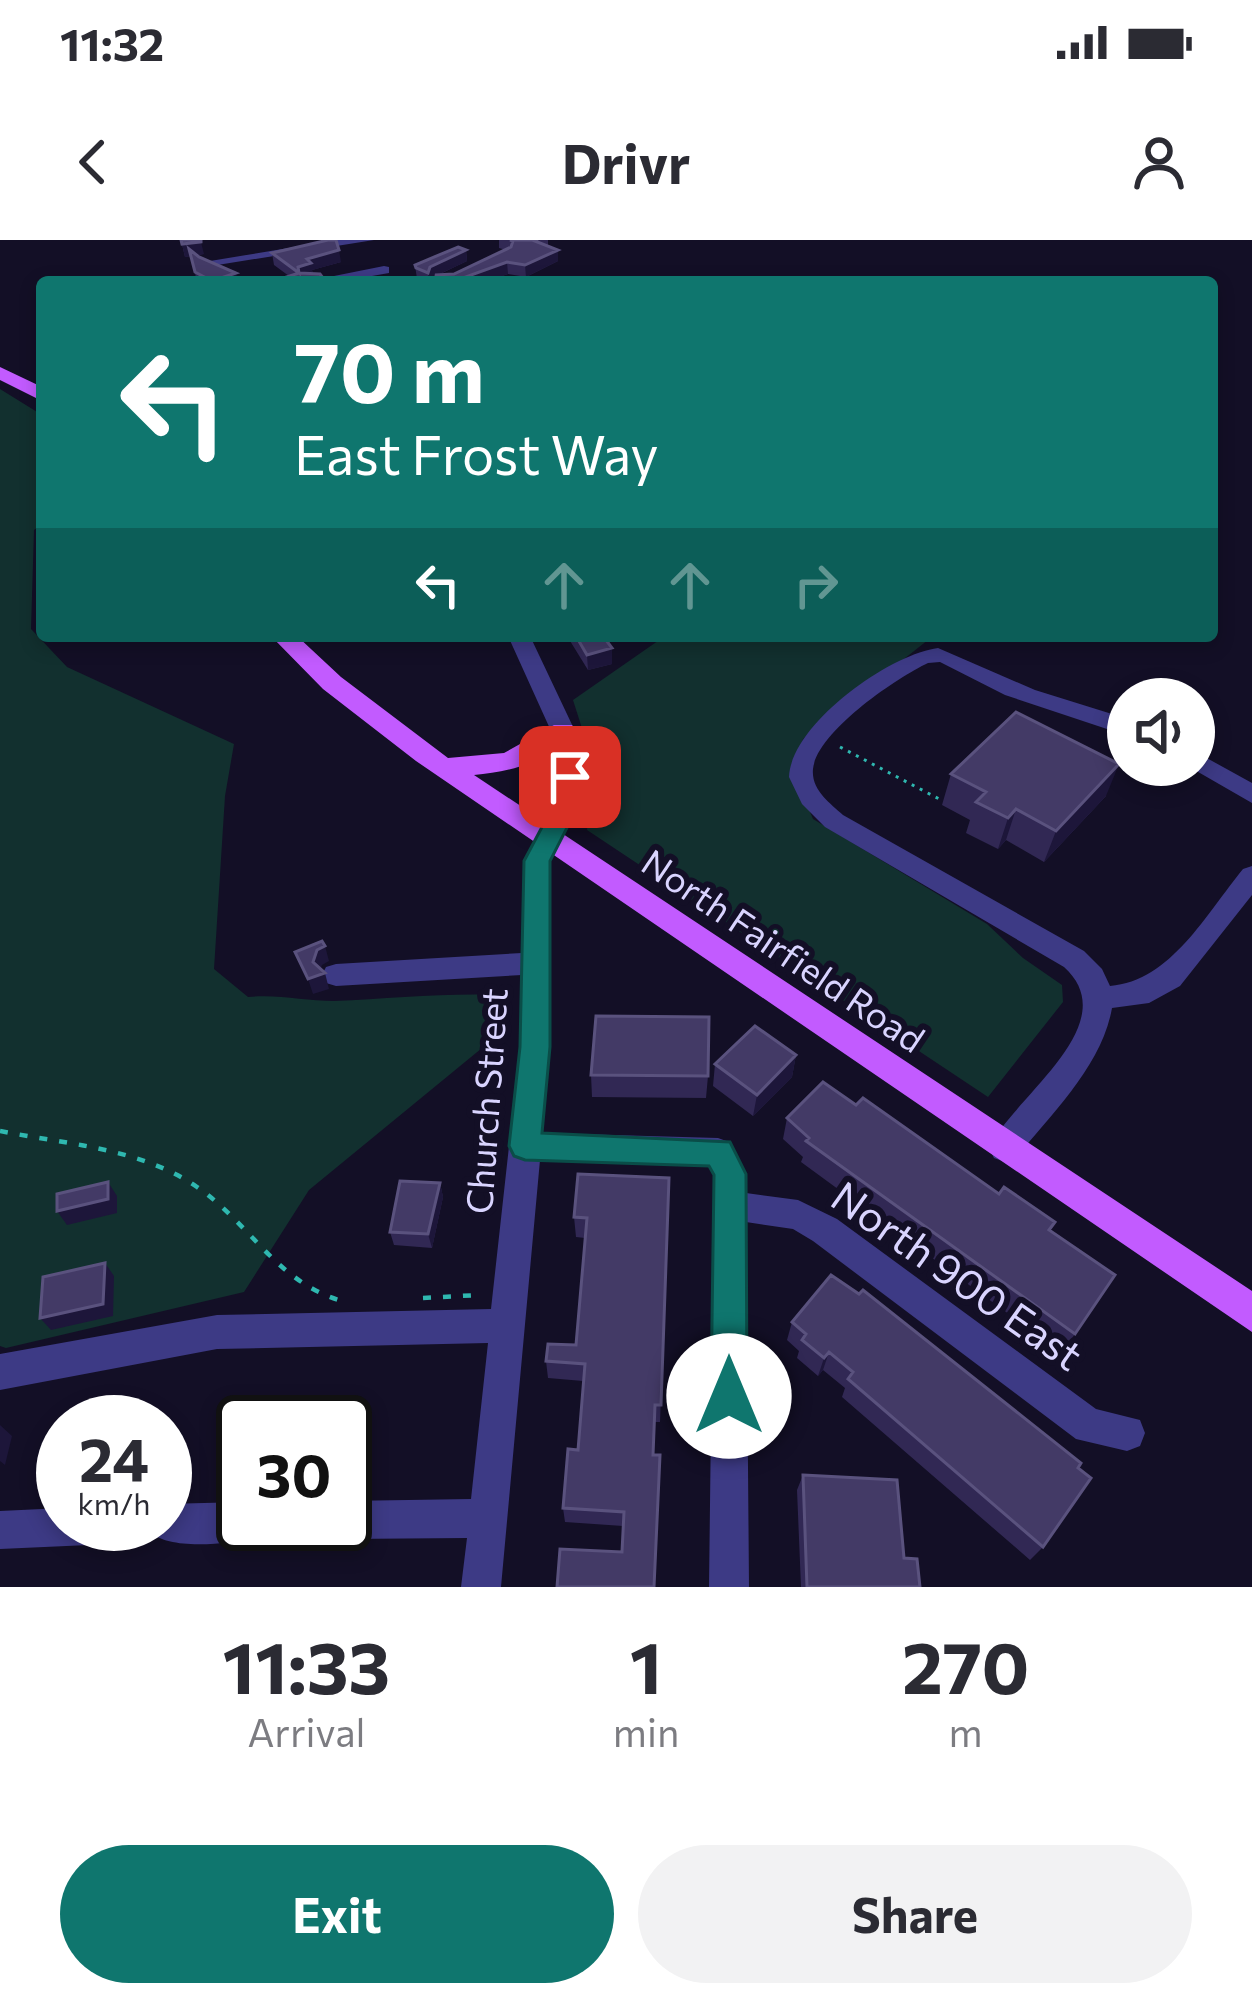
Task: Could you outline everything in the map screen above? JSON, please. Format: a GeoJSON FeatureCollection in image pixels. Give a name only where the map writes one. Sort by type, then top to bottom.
{"type":"FeatureCollection","features":[{"type":"Feature","properties":{"kind":"main road"},"geometry":{"type":"LineString","coordinates":[[0,373],[36,392]]}},
{"type":"Feature","properties":{"kind":"main road","name":"North Fairfield Road"},"geometry":{"type":"LineString","coordinates":[[289,642],[332,682],[443,767],[1252,1313]]}},
{"type":"Feature","properties":{"kind":"main road"},"geometry":{"type":"LineString","coordinates":[[443,767],[507,765],[526,758],[563,731]]}},
{"type":"Feature","properties":{"kind":"street"},"geometry":{"type":"LineString","coordinates":[[205,263],[369,240],[387,276]]}},
{"type":"Feature","properties":{"kind":"street","name":"Church Street"},"geometry":{"type":"LineString","coordinates":[[481,1587],[535,1047],[537,861],[562,812],[570,777],[563,731],[522,642]]}},
{"type":"Feature","properties":{"kind":"street"},"geometry":{"type":"LineString","coordinates":[[1005,1148],[1091,1036],[1100,1013],[1095,980],[1074,959],[834,821],[813,803],[802,782],[801,767],[817,735],[914,656],[940,645],[1018,692],[1107,721]]}},
{"type":"Feature","properties":{"kind":"street"},"geometry":{"type":"LineString","coordinates":[[1215,772],[1252,794]]}},
{"type":"Feature","properties":{"kind":"street"},"geometry":{"type":"LineString","coordinates":[[1099,998],[1138,995],[1170,977],[1252,876]]}},
{"type":"Feature","properties":{"kind":"street"},"geometry":{"type":"LineString","coordinates":[[336,975],[536,963]]}},
{"type":"Feature","properties":{"kind":"street"},"geometry":{"type":"LineString","coordinates":[[525,1146],[718,1152],[730,1174],[729,1587]]}},
{"type":"Feature","properties":{"kind":"street","name":"North 900 East"},"geometry":{"type":"LineString","coordinates":[[729,1204],[798,1215],[1089,1426],[1126,1432]]}},
{"type":"Feature","properties":{"kind":"street"},"geometry":{"type":"LineString","coordinates":[[0,1372],[217,1332],[510,1309]]}},
{"type":"Feature","properties":{"kind":"street"},"geometry":{"type":"LineString","coordinates":[[372,1520],[489,1518]]}},
{"type":"Feature","properties":{"kind":"street"},"geometry":{"type":"LineString","coordinates":[[0,1530],[36,1528]]}},
{"type":"Feature","properties":{"kind":"path"},"geometry":{"type":"LineString","coordinates":[[817,735],[945,802]]}},
{"type":"Feature","properties":{"kind":"path"},"geometry":{"type":"LineString","coordinates":[[0,1131],[159,1166],[200,1188],[290,1280],[321,1297],[354,1303]]}},
{"type":"Feature","properties":{"kind":"path"},"geometry":{"type":"LineString","coordinates":[[421,1298],[510,1309]]}},
{"type":"Feature","properties":{"kind":"green space"},"geometry":{"type":"Polygon","coordinates":[[[0,389],[36,411],[31,629],[36,642],[43,642],[67,667],[234,744],[225,796],[214,969],[248,997],[334,1001],[498,995],[493,1039],[309,1190],[244,1292],[0,1346],[0,389]]]}},
{"type":"Feature","properties":{"kind":"green space"},"geometry":{"type":"Polygon","coordinates":[[[656,642],[925,642],[803,739],[794,774],[813,819],[987,924],[1023,958],[1062,985],[1063,1002],[988,1097],[587,830],[593,763],[573,700],[656,642]]]}},
{"type":"Feature","properties":{"kind":"building"},"geometry":{"type":"Polygon","coordinates":[[[336,240],[339,250],[307,259],[311,263],[298,267],[299,273],[272,253],[336,240]]]}},
{"type":"Feature","properties":{"kind":"building"},"geometry":{"type":"Polygon","coordinates":[[[538,240],[558,250],[525,265],[507,262],[468,276],[435,275],[454,274],[511,247],[513,241],[538,240]]]}},
{"type":"Feature","properties":{"kind":"building"},"geometry":{"type":"Polygon","coordinates":[[[458,247],[466,250],[430,267],[428,273],[416,268],[415,265],[458,247]]]}},
{"type":"Feature","properties":{"kind":"building"},"geometry":{"type":"Polygon","coordinates":[[[189,249],[236,273],[203,276],[195,272],[189,249]]]}},
{"type":"Feature","properties":{"kind":"building"},"geometry":{"type":"Polygon","coordinates":[[[579,642],[608,642],[612,648],[587,655],[579,642]]]}},
{"type":"Feature","properties":{"kind":"building"},"geometry":{"type":"Polygon","coordinates":[[[1016,712],[1107,758],[1107,777],[1056,831],[1016,809],[1008,818],[976,802],[986,792],[951,774],[1016,712]]]}},
{"type":"Feature","properties":{"kind":"building"},"geometry":{"type":"Polygon","coordinates":[[[322,941],[325,946],[317,950],[313,962],[325,973],[308,979],[295,952],[322,941]]]}},
{"type":"Feature","properties":{"kind":"building"},"geometry":{"type":"Polygon","coordinates":[[[596,1016],[709,1017],[708,1076],[591,1075],[596,1016]]]}},
{"type":"Feature","properties":{"kind":"building"},"geometry":{"type":"Polygon","coordinates":[[[755,1026],[796,1055],[757,1095],[715,1064],[755,1026]]]}},
{"type":"Feature","properties":{"kind":"building"},"geometry":{"type":"Polygon","coordinates":[[[823,1082],[856,1105],[863,1098],[999,1194],[1004,1187],[1055,1222],[1049,1230],[1115,1275],[1075,1334],[806,1141],[809,1138],[787,1118],[823,1082]]]}},
{"type":"Feature","properties":{"kind":"building"},"geometry":{"type":"Polygon","coordinates":[[[578,1174],[669,1178],[661,1405],[655,1405],[653,1455],[660,1455],[654,1587],[557,1587],[560,1549],[622,1552],[624,1512],[563,1508],[568,1449],[578,1450],[585,1364],[546,1361],[548,1344],[576,1345],[587,1218],[574,1217],[578,1174]]]}},
{"type":"Feature","properties":{"kind":"building"},"geometry":{"type":"Polygon","coordinates":[[[400,1181],[440,1183],[428,1234],[390,1232],[400,1181]]]}},
{"type":"Feature","properties":{"kind":"building"},"geometry":{"type":"Polygon","coordinates":[[[108,1182],[108,1199],[57,1211],[57,1194],[108,1182]]]}},
{"type":"Feature","properties":{"kind":"building"},"geometry":{"type":"Polygon","coordinates":[[[105,1263],[103,1304],[40,1318],[43,1277],[105,1263]]]}},
{"type":"Feature","properties":{"kind":"building"},"geometry":{"type":"Polygon","coordinates":[[[831,1275],[859,1294],[863,1290],[1081,1463],[1078,1468],[1091,1478],[1043,1547],[848,1379],[853,1372],[829,1352],[824,1358],[802,1340],[806,1334],[792,1322],[831,1275]]]}},
{"type":"Feature","properties":{"kind":"building"},"geometry":{"type":"Polygon","coordinates":[[[803,1475],[897,1480],[904,1558],[917,1559],[920,1587],[807,1587],[803,1475]]]}},
{"type":"Feature","properties":{"kind":"route"},"geometry":{"type":"LineString","coordinates":[[570,777],[562,812],[537,861],[535,1047],[525,1146],[718,1152],[730,1174],[729,1396]]}}]}
